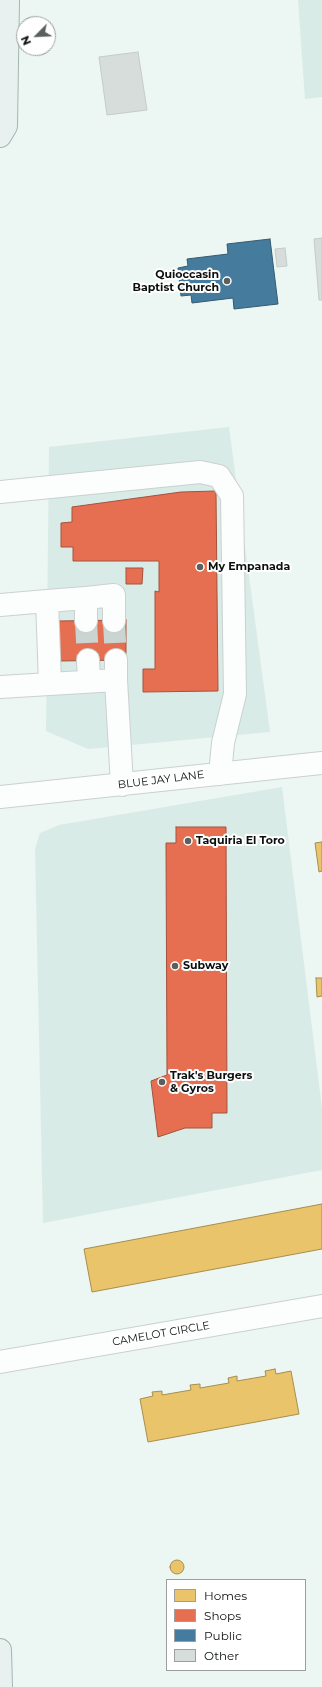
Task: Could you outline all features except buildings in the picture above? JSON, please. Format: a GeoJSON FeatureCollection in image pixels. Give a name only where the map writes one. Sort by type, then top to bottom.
{"type":"FeatureCollection","features":[{"type":"Feature","properties":{"kind":"main road"},"geometry":{"type":"LineString","coordinates":[[0,136],[6,126],[8,0]]}},
{"type":"Feature","properties":{"kind":"main road"},"geometry":{"type":"LineString","coordinates":[[0,1650],[1,1687]]}},
{"type":"Feature","properties":{"kind":"street"},"geometry":{"type":"LineString","coordinates":[[0,492],[200,472],[219,476],[232,496],[235,694],[223,743],[220,774]]}},
{"type":"Feature","properties":{"kind":"street"},"geometry":{"type":"LineString","coordinates":[[0,605],[114,595],[114,621]]}},
{"type":"Feature","properties":{"kind":"street"},"geometry":{"type":"LineString","coordinates":[[86,598],[86,621]]}},
{"type":"Feature","properties":{"kind":"street"},"geometry":{"type":"LineString","coordinates":[[47,602],[50,683]]}},
{"type":"Feature","properties":{"kind":"street"},"geometry":{"type":"LineString","coordinates":[[0,687],[50,683],[88,671],[116,670],[122,785]]}},
{"type":"Feature","properties":{"kind":"street","name":"BLUE JAY LANE"},"geometry":{"type":"LineString","coordinates":[[0,797],[322,763]]}},
{"type":"Feature","properties":{"kind":"street","name":"CAMELOT CIRCLE"},"geometry":{"type":"LineString","coordinates":[[0,1362],[322,1306]]}},
{"type":"Feature","properties":{"kind":"shaded area"},"geometry":{"type":"Polygon","coordinates":[[[298,0],[322,0],[322,97],[305,99],[298,0]]]}},
{"type":"Feature","properties":{"kind":"shaded area"},"geometry":{"type":"Polygon","coordinates":[[[229,427],[270,732],[88,749],[46,731],[49,447],[229,427]]]}},
{"type":"Feature","properties":{"kind":"shaded area"},"geometry":{"type":"Polygon","coordinates":[[[282,787],[322,1108],[322,1170],[43,1223],[35,849],[40,833],[59,825],[282,787]]]}},
{"type":"Feature","properties":{"kind":"tunnel"},"geometry":{"type":"LineString","coordinates":[[86,621],[88,660]]}},
{"type":"Feature","properties":{"kind":"tunnel"},"geometry":{"type":"LineString","coordinates":[[114,621],[116,660]]}},
{"type":"Feature","properties":{"kind":"place","name":"Quioccasin Baptist Church"},"geometry":{"type":"Point","coordinates":[227,281]}},
{"type":"Feature","properties":{"kind":"place","name":"My Empanada"},"geometry":{"type":"Point","coordinates":[200,567]}},
{"type":"Feature","properties":{"kind":"place","name":"Taquiria El Toro"},"geometry":{"type":"Point","coordinates":[188,841]}},
{"type":"Feature","properties":{"kind":"place","name":"Subway"},"geometry":{"type":"Point","coordinates":[175,966]}},
{"type":"Feature","properties":{"kind":"place","name":"Trak's Burgers & Gyros"},"geometry":{"type":"Point","coordinates":[162,1082]}}]}
